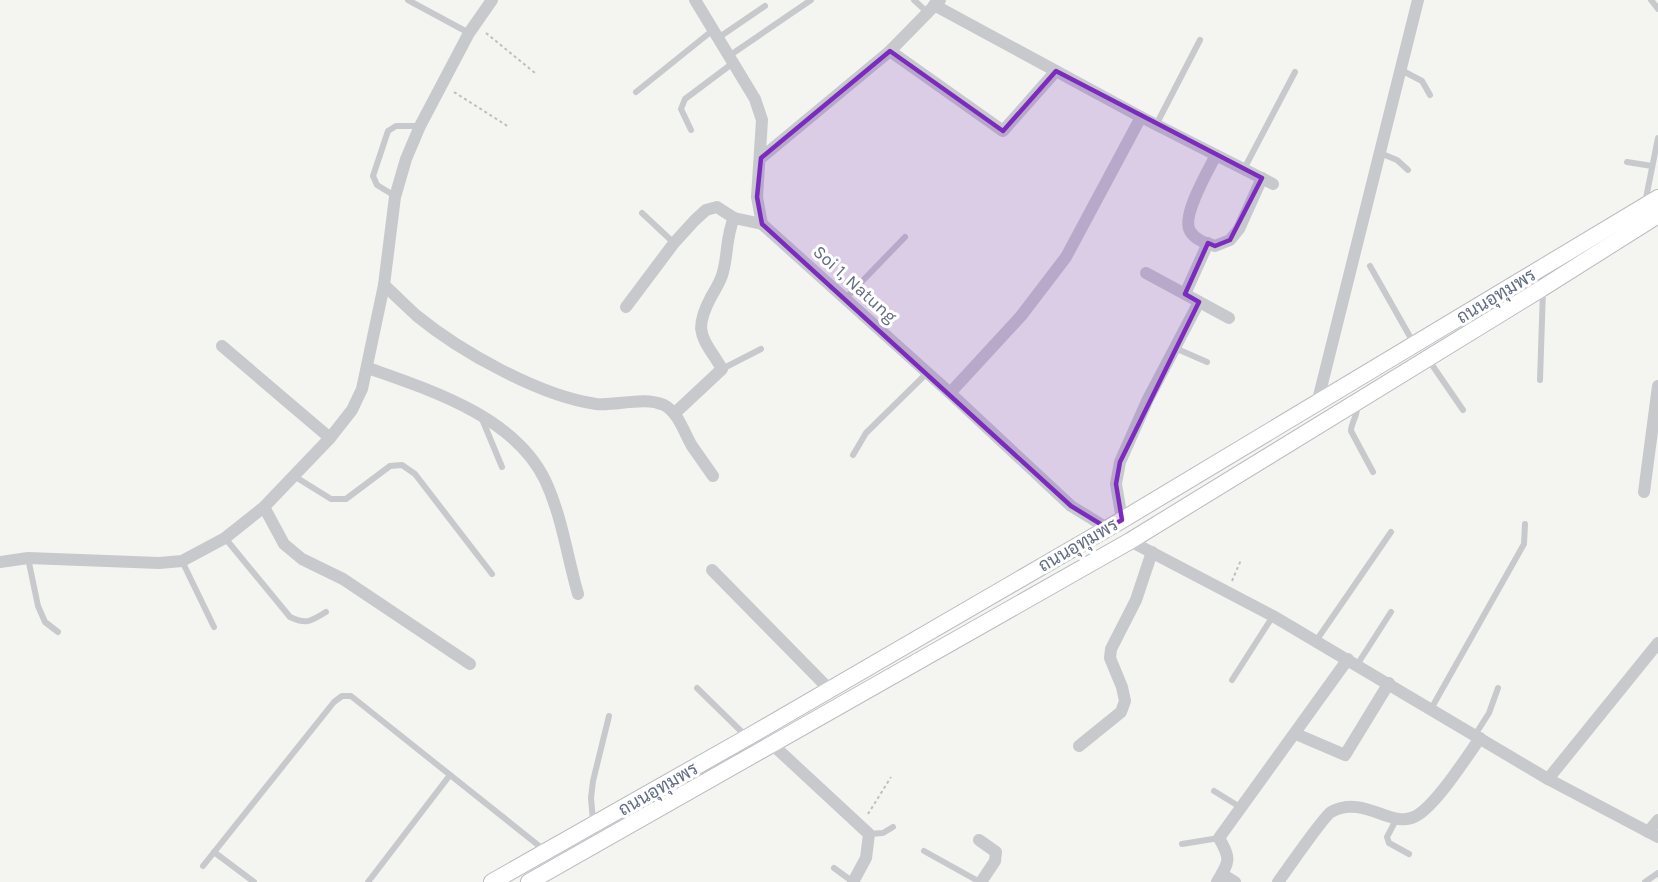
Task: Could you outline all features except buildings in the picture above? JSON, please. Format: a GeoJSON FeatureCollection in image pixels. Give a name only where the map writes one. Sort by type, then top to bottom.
{"type":"FeatureCollection","features":[{"type":"Feature","properties":{"kind":"street"},"geometry":{"type":"LineString","coordinates":[[0,562],[28,558],[159,563],[182,561],[225,538],[264,507],[330,438],[352,410],[368,368],[384,285],[395,197],[406,159],[420,126],[472,28],[492,0]]}},
{"type":"Feature","properties":{"kind":"street"},"geometry":{"type":"LineString","coordinates":[[626,307],[674,243],[706,210],[721,208],[734,218],[762,224],[757,197],[762,120],[755,99],[695,0]]}},
{"type":"Feature","properties":{"kind":"street"},"geometry":{"type":"LineString","coordinates":[[1317,404],[1418,0]]}},
{"type":"Feature","properties":{"kind":"street"},"geometry":{"type":"LineString","coordinates":[[761,158],[890,51],[934,6],[1156,125],[1216,155],[1244,169],[1267,181],[1239,229],[1230,240],[1215,246],[1195,238],[1189,230],[1188,216],[1216,155]]}},
{"type":"Feature","properties":{"kind":"street"},"geometry":{"type":"LineString","coordinates":[[890,51],[1003,130],[1056,71]]}},
{"type":"Feature","properties":{"kind":"street"},"geometry":{"type":"LineString","coordinates":[[950,393],[1021,316],[1066,257],[1141,117]]}},
{"type":"Feature","properties":{"kind":"street","name":"ถนนอุทุมพร"},"geometry":{"type":"LineString","coordinates":[[529,882],[1130,541],[1544,287],[1653,206]]}},
{"type":"Feature","properties":{"kind":"street","name":"ถนนอุทุมพร"},"geometry":{"type":"LineString","coordinates":[[492,882],[748,738],[1653,206]]}},
{"type":"Feature","properties":{"kind":"street"},"geometry":{"type":"LineString","coordinates":[[675,413],[722,369],[703,336],[700,326],[702,315],[723,274],[727,238],[734,218]]}},
{"type":"Feature","properties":{"kind":"street","name":"Soi 1, Natung"},"geometry":{"type":"LineString","coordinates":[[762,224],[950,393],[1071,506],[1107,528]]}},
{"type":"Feature","properties":{"kind":"street"},"geometry":{"type":"LineString","coordinates":[[1185,294],[1208,243]]}},
{"type":"Feature","properties":{"kind":"street"},"geometry":{"type":"LineString","coordinates":[[1146,273],[1229,318]]}},
{"type":"Feature","properties":{"kind":"street"},"geometry":{"type":"LineString","coordinates":[[384,285],[417,316],[447,338],[529,383],[597,404],[654,402],[665,406],[675,413],[691,444],[713,476]]}},
{"type":"Feature","properties":{"kind":"street"},"geometry":{"type":"LineString","coordinates":[[1122,520],[1116,484],[1120,462],[1148,399],[1199,302]]}},
{"type":"Feature","properties":{"kind":"street"},"geometry":{"type":"LineString","coordinates":[[222,346],[330,438]]}},
{"type":"Feature","properties":{"kind":"street"},"geometry":{"type":"LineString","coordinates":[[368,368],[424,388],[481,416],[518,441],[544,479],[561,524],[578,594]]}},
{"type":"Feature","properties":{"kind":"street"},"geometry":{"type":"LineString","coordinates":[[1644,492],[1658,386]]}},
{"type":"Feature","properties":{"kind":"street"},"geometry":{"type":"LineString","coordinates":[[264,507],[284,544],[302,560],[343,579],[470,664]]}},
{"type":"Feature","properties":{"kind":"street"},"geometry":{"type":"LineString","coordinates":[[1107,528],[1273,616],[1548,779],[1653,835],[1658,820]]}},
{"type":"Feature","properties":{"kind":"street"},"geometry":{"type":"LineString","coordinates":[[1080,746],[1120,712],[1125,701],[1110,658],[1111,649],[1136,600],[1152,552]]}},
{"type":"Feature","properties":{"kind":"street"},"geometry":{"type":"LineString","coordinates":[[712,570],[830,690]]}},
{"type":"Feature","properties":{"kind":"street"},"geometry":{"type":"LineString","coordinates":[[1548,779],[1658,643]]}},
{"type":"Feature","properties":{"kind":"street"},"geometry":{"type":"LineString","coordinates":[[1235,882],[1219,878],[1228,865],[1228,854],[1219,838],[1240,807],[1353,662]]}},
{"type":"Feature","properties":{"kind":"street"},"geometry":{"type":"LineString","coordinates":[[1296,734],[1345,755],[1389,683]]}},
{"type":"Feature","properties":{"kind":"street"},"geometry":{"type":"LineString","coordinates":[[1278,882],[1330,813],[1349,806],[1370,808],[1396,820],[1415,817],[1438,796],[1478,736]]}},
{"type":"Feature","properties":{"kind":"street"},"geometry":{"type":"LineString","coordinates":[[773,745],[864,830],[866,858],[853,882]]}},
{"type":"Feature","properties":{"kind":"street"},"geometry":{"type":"LineString","coordinates":[[979,840],[996,852],[995,861],[981,882]]}},
{"type":"Feature","properties":{"kind":"lane"},"geometry":{"type":"LineString","coordinates":[[408,0],[472,28]]}},
{"type":"Feature","properties":{"kind":"lane"},"geometry":{"type":"LineString","coordinates":[[691,130],[681,110],[685,99],[731,60],[811,0]]}},
{"type":"Feature","properties":{"kind":"lane"},"geometry":{"type":"LineString","coordinates":[[914,0],[934,6]]}},
{"type":"Feature","properties":{"kind":"lane"},"geometry":{"type":"LineString","coordinates":[[1651,0],[1658,9]]}},
{"type":"Feature","properties":{"kind":"lane"},"geometry":{"type":"LineString","coordinates":[[636,92],[715,34],[765,6]]}},
{"type":"Feature","properties":{"kind":"lane"},"geometry":{"type":"LineString","coordinates":[[1156,125],[1200,40]]}},
{"type":"Feature","properties":{"kind":"lane"},"geometry":{"type":"LineString","coordinates":[[1401,70],[1422,81],[1430,95]]}},
{"type":"Feature","properties":{"kind":"lane"},"geometry":{"type":"LineString","coordinates":[[1244,169],[1295,72]]}},
{"type":"Feature","properties":{"kind":"lane"},"geometry":{"type":"LineString","coordinates":[[395,197],[377,185],[373,176],[388,131],[396,126],[420,126]]}},
{"type":"Feature","properties":{"kind":"lane"},"geometry":{"type":"LineString","coordinates":[[1653,206],[1652,166],[1658,138]]}},
{"type":"Feature","properties":{"kind":"lane"},"geometry":{"type":"LineString","coordinates":[[1380,153],[1397,159],[1408,170]]}},
{"type":"Feature","properties":{"kind":"lane"},"geometry":{"type":"LineString","coordinates":[[1627,162],[1652,166]]}},
{"type":"Feature","properties":{"kind":"lane"},"geometry":{"type":"LineString","coordinates":[[642,213],[674,243]]}},
{"type":"Feature","properties":{"kind":"lane"},"geometry":{"type":"LineString","coordinates":[[845,299],[905,237]]}},
{"type":"Feature","properties":{"kind":"lane"},"geometry":{"type":"LineString","coordinates":[[1370,266],[1415,345]]}},
{"type":"Feature","properties":{"kind":"lane"},"geometry":{"type":"LineString","coordinates":[[1540,380],[1544,287]]}},
{"type":"Feature","properties":{"kind":"lane"},"geometry":{"type":"LineString","coordinates":[[1175,348],[1207,362]]}},
{"type":"Feature","properties":{"kind":"lane"},"geometry":{"type":"LineString","coordinates":[[722,369],[761,349]]}},
{"type":"Feature","properties":{"kind":"lane"},"geometry":{"type":"LineString","coordinates":[[1428,358],[1463,410]]}},
{"type":"Feature","properties":{"kind":"lane"},"geometry":{"type":"LineString","coordinates":[[853,455],[866,433],[927,373]]}},
{"type":"Feature","properties":{"kind":"lane"},"geometry":{"type":"LineString","coordinates":[[1357,402],[1358,409],[1351,424],[1351,431],[1373,472]]}},
{"type":"Feature","properties":{"kind":"lane"},"geometry":{"type":"LineString","coordinates":[[481,416],[502,467]]}},
{"type":"Feature","properties":{"kind":"lane"},"geometry":{"type":"LineString","coordinates":[[294,476],[331,499],[346,499],[390,466],[402,465],[415,474],[492,574]]}},
{"type":"Feature","properties":{"kind":"lane"},"geometry":{"type":"LineString","coordinates":[[1431,709],[1524,544],[1525,524]]}},
{"type":"Feature","properties":{"kind":"lane"},"geometry":{"type":"LineString","coordinates":[[1316,641],[1391,532]]}},
{"type":"Feature","properties":{"kind":"lane"},"geometry":{"type":"LineString","coordinates":[[225,538],[290,617],[302,623],[312,621],[326,612]]}},
{"type":"Feature","properties":{"kind":"lane"},"geometry":{"type":"LineString","coordinates":[[28,558],[38,606],[45,622],[58,632]]}},
{"type":"Feature","properties":{"kind":"lane"},"geometry":{"type":"LineString","coordinates":[[182,561],[214,627]]}},
{"type":"Feature","properties":{"kind":"lane"},"geometry":{"type":"LineString","coordinates":[[1353,662],[1391,612]]}},
{"type":"Feature","properties":{"kind":"lane"},"geometry":{"type":"LineString","coordinates":[[1232,680],[1273,616]]}},
{"type":"Feature","properties":{"kind":"lane"},"geometry":{"type":"LineString","coordinates":[[697,688],[748,738]]}},
{"type":"Feature","properties":{"kind":"lane"},"geometry":{"type":"LineString","coordinates":[[1478,736],[1498,688]]}},
{"type":"Feature","properties":{"kind":"lane"},"geometry":{"type":"LineString","coordinates":[[203,866],[334,702],[342,696],[351,696],[546,852]]}},
{"type":"Feature","properties":{"kind":"lane"},"geometry":{"type":"LineString","coordinates":[[593,825],[591,798],[609,716]]}},
{"type":"Feature","properties":{"kind":"lane"},"geometry":{"type":"LineString","coordinates":[[368,882],[450,775]]}},
{"type":"Feature","properties":{"kind":"lane"},"geometry":{"type":"LineString","coordinates":[[1214,791],[1240,807]]}},
{"type":"Feature","properties":{"kind":"lane"},"geometry":{"type":"LineString","coordinates":[[1396,820],[1387,837],[1389,843],[1409,854]]}},
{"type":"Feature","properties":{"kind":"lane"},"geometry":{"type":"LineString","coordinates":[[864,830],[883,833],[893,827]]}},
{"type":"Feature","properties":{"kind":"lane"},"geometry":{"type":"LineString","coordinates":[[1182,844],[1219,838]]}},
{"type":"Feature","properties":{"kind":"lane"},"geometry":{"type":"LineString","coordinates":[[924,851],[981,882]]}},
{"type":"Feature","properties":{"kind":"lane"},"geometry":{"type":"LineString","coordinates":[[214,852],[254,882]]}},
{"type":"Feature","properties":{"kind":"lane"},"geometry":{"type":"LineString","coordinates":[[834,868],[853,882]]}},
{"type":"Feature","properties":{"kind":"lane"},"geometry":{"type":"LineString","coordinates":[[1645,882],[1658,873]]}},
{"type":"Feature","properties":{"kind":"path"},"geometry":{"type":"LineString","coordinates":[[472,28],[535,73]]}},
{"type":"Feature","properties":{"kind":"path"},"geometry":{"type":"LineString","coordinates":[[442,84],[509,127]]}},
{"type":"Feature","properties":{"kind":"path"},"geometry":{"type":"LineString","coordinates":[[1227,592],[1241,560]]}},
{"type":"Feature","properties":{"kind":"path"},"geometry":{"type":"LineString","coordinates":[[864,830],[891,777]]}},
{"type":"Feature","properties":{"kind":"highlighted area"},"geometry":{"type":"Polygon","coordinates":[[[890,51],[1003,131],[1056,71],[1262,178],[1230,240],[1215,246],[1208,243],[1185,294],[1199,302],[1120,462],[1116,484],[1122,520],[1107,528],[1071,506],[762,224],[757,197],[761,158],[890,51]]]}}]}
